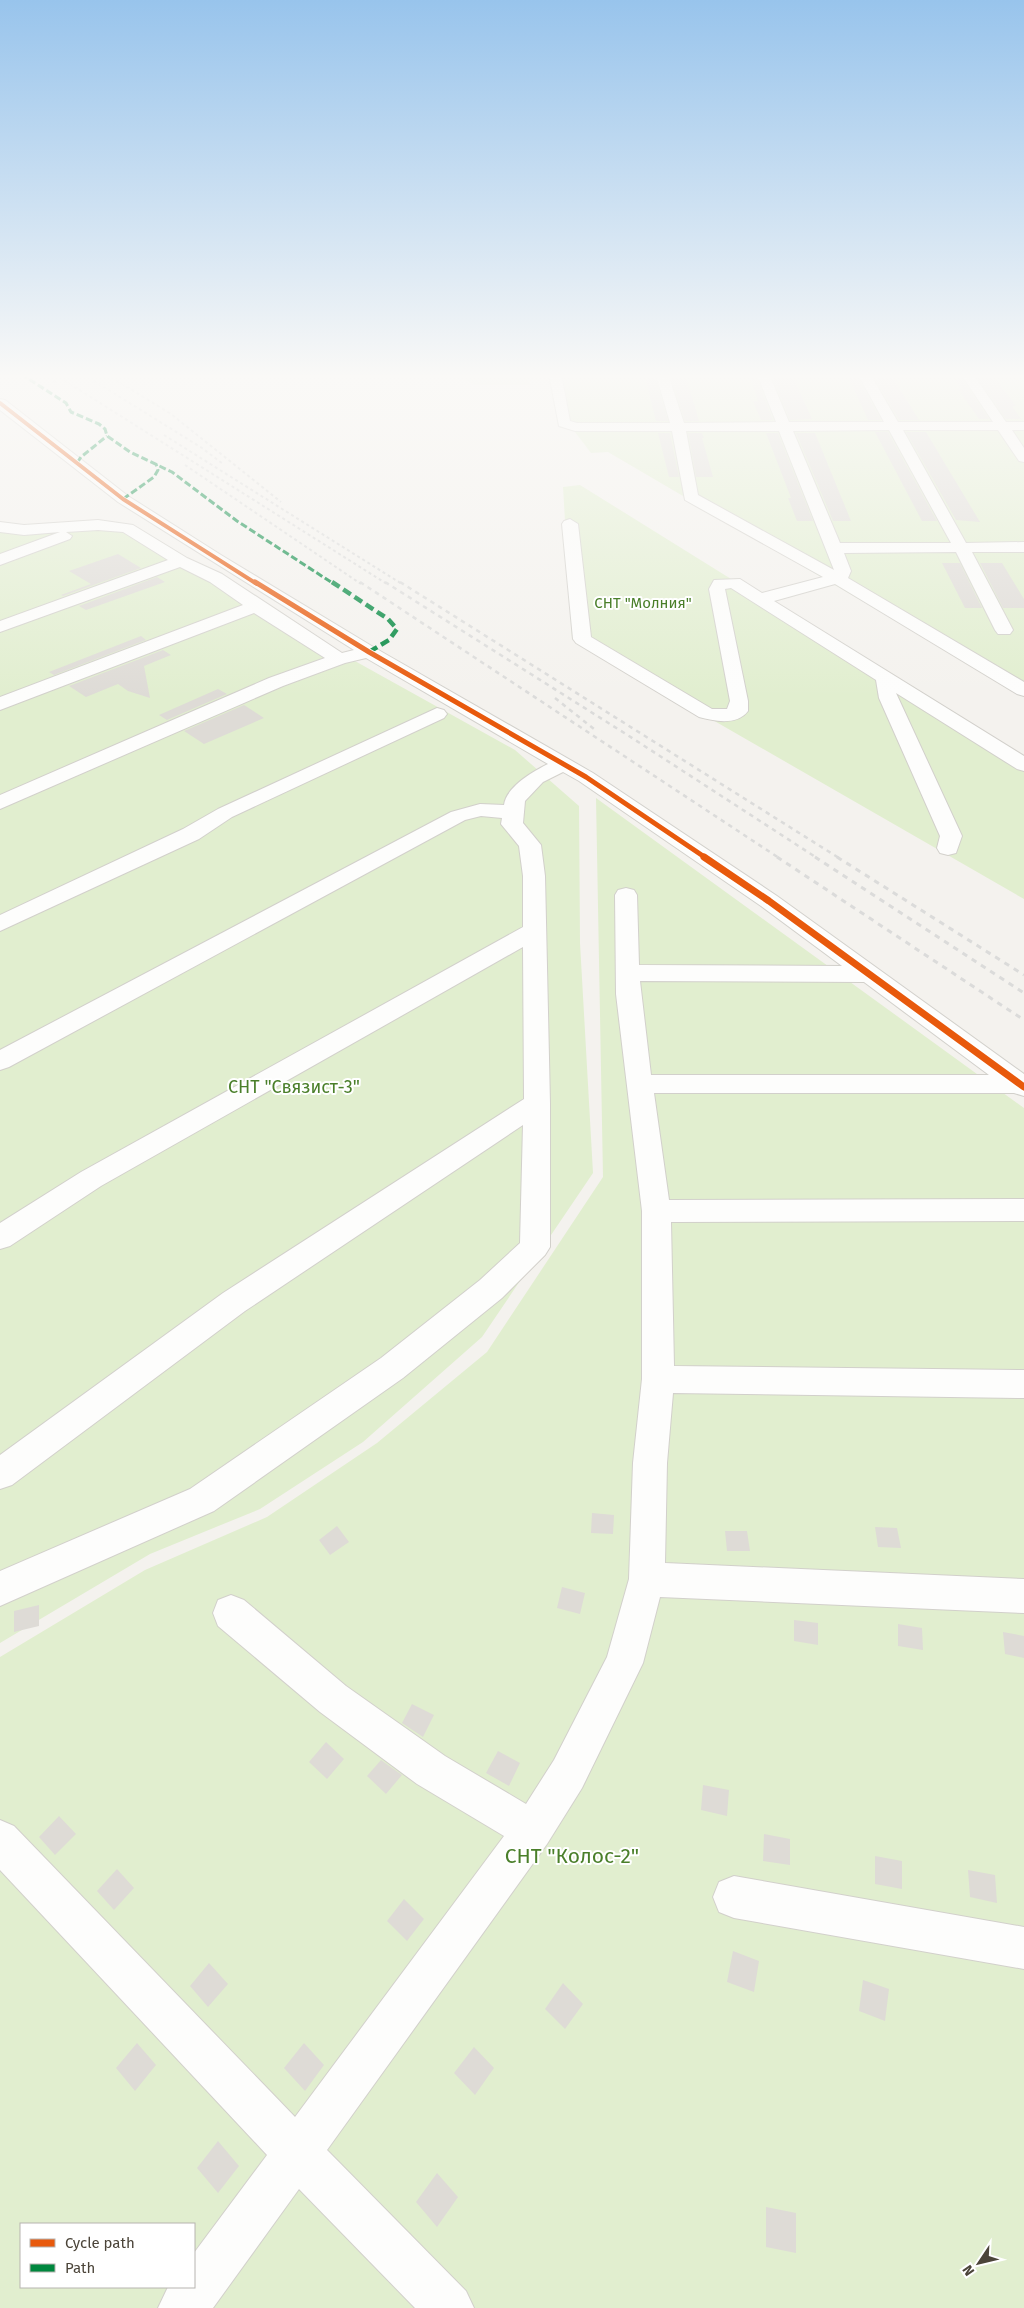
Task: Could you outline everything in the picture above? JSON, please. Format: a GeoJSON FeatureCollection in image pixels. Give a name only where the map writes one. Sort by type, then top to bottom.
{"type":"FeatureCollection","features":[{"type":"Feature","properties":{"kind":"street"},"geometry":{"type":"LineString","coordinates":[[102,482],[124,499],[215,558],[369,652],[564,764],[769,901],[1022,1085]]}},
{"type":"Feature","properties":{"kind":"street"},"geometry":{"type":"LineString","coordinates":[[689,482],[692,494],[690,497],[837,578],[1024,690]]}},
{"type":"Feature","properties":{"kind":"street"},"geometry":{"type":"LineString","coordinates":[[761,599],[842,575],[843,571],[807,482]]}},
{"type":"Feature","properties":{"kind":"street"},"geometry":{"type":"LineString","coordinates":[[924,482],[961,547],[1004,630]]}},
{"type":"Feature","properties":{"kind":"street"},"geometry":{"type":"LineString","coordinates":[[570,524],[582,639],[706,713],[718,716],[730,715],[738,710],[739,701],[717,589],[720,584],[734,583],[1024,765]]}},
{"type":"Feature","properties":{"kind":"street"},"geometry":{"type":"LineString","coordinates":[[0,527],[24,530],[87,526],[127,528],[216,578],[339,659]]}},
{"type":"Feature","properties":{"kind":"street"},"geometry":{"type":"LineString","coordinates":[[0,560],[87,526]]}},
{"type":"Feature","properties":{"kind":"street"},"geometry":{"type":"LineString","coordinates":[[834,548],[1024,547]]}},
{"type":"Feature","properties":{"kind":"street"},"geometry":{"type":"LineString","coordinates":[[0,627],[181,560]]}},
{"type":"Feature","properties":{"kind":"street"},"geometry":{"type":"LineString","coordinates":[[0,704],[256,606]]}},
{"type":"Feature","properties":{"kind":"street"},"geometry":{"type":"LineString","coordinates":[[0,802],[276,682],[339,659],[369,652]]}},
{"type":"Feature","properties":{"kind":"street"},"geometry":{"type":"LineString","coordinates":[[885,678],[888,698],[952,836],[948,848]]}},
{"type":"Feature","properties":{"kind":"street"},"geometry":{"type":"LineString","coordinates":[[0,924],[191,834],[225,812],[437,714]]}},
{"type":"Feature","properties":{"kind":"street"},"geometry":{"type":"LineString","coordinates":[[0,1589],[202,1500],[392,1368],[491,1288],[535,1247],[534,1194],[537,1103],[534,876],[530,844],[512,824],[515,800],[536,778],[564,764]]}},
{"type":"Feature","properties":{"kind":"street"},"geometry":{"type":"LineString","coordinates":[[0,1061],[458,816],[480,810],[513,812]]}},
{"type":"Feature","properties":{"kind":"street"},"geometry":{"type":"LineString","coordinates":[[184,2308],[533,1830],[568,1774],[624,1662],[647,1579],[650,1464],[658,1379],[656,1211],[627,973],[626,894]]}},
{"type":"Feature","properties":{"kind":"street"},"geometry":{"type":"LineString","coordinates":[[0,1238],[91,1179],[535,930]]}},
{"type":"Feature","properties":{"kind":"street"},"geometry":{"type":"LineString","coordinates":[[627,973],[869,974]]}},
{"type":"Feature","properties":{"kind":"street"},"geometry":{"type":"LineString","coordinates":[[640,1084],[1022,1085]]}},
{"type":"Feature","properties":{"kind":"street"},"geometry":{"type":"LineString","coordinates":[[0,1474],[234,1302],[537,1103]]}},
{"type":"Feature","properties":{"kind":"street"},"geometry":{"type":"LineString","coordinates":[[656,1211],[1024,1210]]}},
{"type":"Feature","properties":{"kind":"street"},"geometry":{"type":"LineString","coordinates":[[658,1379],[1024,1384]]}},
{"type":"Feature","properties":{"kind":"street"},"geometry":{"type":"LineString","coordinates":[[647,1579],[1024,1596]]}},
{"type":"Feature","properties":{"kind":"street"},"geometry":{"type":"LineString","coordinates":[[231,1613],[333,1699],[431,1770],[533,1830]]}},
{"type":"Feature","properties":{"kind":"street"},"geometry":{"type":"LineString","coordinates":[[0,1840],[297,2153],[449,2308]]}},
{"type":"Feature","properties":{"kind":"street"},"geometry":{"type":"LineString","coordinates":[[734,1897],[1024,1948]]}},
{"type":"Feature","properties":{"kind":"green space"},"geometry":{"type":"Polygon","coordinates":[[[659,482],[1024,482],[1024,696],[659,482]]]}},
{"type":"Feature","properties":{"kind":"green space","name":"СНТ \"Молния\""},"geometry":{"type":"Polygon","coordinates":[[[580,485],[1024,761],[1024,899],[572,639],[563,487],[580,485]]]}},
{"type":"Feature","properties":{"kind":"green space","name":"СНТ \"Связист-3\""},"geometry":{"type":"Polygon","coordinates":[[[111,521],[256,606],[515,750],[579,806],[580,943],[593,1173],[482,1337],[363,1442],[260,1509],[150,1554],[0,1643],[0,524],[4,526],[111,521]]]}},
{"type":"Feature","properties":{"kind":"green space","name":"СНТ \"Колос-2\""},"geometry":{"type":"Polygon","coordinates":[[[596,798],[1024,1108],[1024,2308],[0,2308],[0,1657],[145,1570],[267,1517],[377,1443],[487,1352],[603,1177],[596,798]]]}},
{"type":"Feature","properties":{"kind":"building"},"geometry":{"type":"Polygon","coordinates":[[[785,482],[797,482],[813,521],[797,521],[788,498],[791,498],[785,482]]]}},
{"type":"Feature","properties":{"kind":"building"},"geometry":{"type":"Polygon","coordinates":[[[816,482],[835,482],[851,521],[833,521],[816,482]]]}},
{"type":"Feature","properties":{"kind":"building"},"geometry":{"type":"Polygon","coordinates":[[[901,482],[915,482],[937,521],[922,521],[901,482]]]}},
{"type":"Feature","properties":{"kind":"building"},"geometry":{"type":"Polygon","coordinates":[[[934,482],[956,482],[980,522],[956,520],[934,482]]]}},
{"type":"Feature","properties":{"kind":"building"},"geometry":{"type":"Polygon","coordinates":[[[118,554],[141,568],[63,596],[61,595],[91,584],[69,571],[118,554]]]}},
{"type":"Feature","properties":{"kind":"building"},"geometry":{"type":"Polygon","coordinates":[[[942,563],[960,563],[982,608],[965,608],[942,563]]]}},
{"type":"Feature","properties":{"kind":"building"},"geometry":{"type":"Polygon","coordinates":[[[980,563],[1002,563],[1024,599],[1024,608],[1003,608],[980,563]]]}},
{"type":"Feature","properties":{"kind":"building"},"geometry":{"type":"Polygon","coordinates":[[[157,577],[165,582],[86,610],[79,606],[157,577]]]}},
{"type":"Feature","properties":{"kind":"building"},"geometry":{"type":"Polygon","coordinates":[[[141,636],[146,640],[54,675],[49,672],[141,636]]]}},
{"type":"Feature","properties":{"kind":"building"},"geometry":{"type":"Polygon","coordinates":[[[163,650],[171,655],[144,666],[150,698],[128,691],[118,684],[86,697],[69,686],[163,650]]]}},
{"type":"Feature","properties":{"kind":"building"},"geometry":{"type":"Polygon","coordinates":[[[218,689],[227,694],[167,720],[159,715],[218,689]]]}},
{"type":"Feature","properties":{"kind":"building"},"geometry":{"type":"Polygon","coordinates":[[[244,705],[264,718],[204,744],[184,731],[244,705]]]}},
{"type":"Feature","properties":{"kind":"building"},"geometry":{"type":"Polygon","coordinates":[[[592,1513],[614,1515],[613,1534],[591,1533],[592,1513]]]}},
{"type":"Feature","properties":{"kind":"building"},"geometry":{"type":"Polygon","coordinates":[[[337,1526],[349,1542],[330,1555],[319,1540],[337,1526]]]}},
{"type":"Feature","properties":{"kind":"building"},"geometry":{"type":"Polygon","coordinates":[[[875,1527],[897,1528],[901,1548],[878,1547],[875,1527]]]}},
{"type":"Feature","properties":{"kind":"building"},"geometry":{"type":"Polygon","coordinates":[[[725,1531],[747,1531],[750,1551],[727,1551],[725,1531]]]}},
{"type":"Feature","properties":{"kind":"building"},"geometry":{"type":"Polygon","coordinates":[[[562,1587],[585,1593],[580,1614],[557,1608],[562,1587]]]}},
{"type":"Feature","properties":{"kind":"building"},"geometry":{"type":"Polygon","coordinates":[[[39,1605],[39,1626],[14,1632],[14,1611],[39,1605]]]}},
{"type":"Feature","properties":{"kind":"building"},"geometry":{"type":"Polygon","coordinates":[[[794,1620],[818,1623],[818,1645],[794,1641],[794,1620]]]}},
{"type":"Feature","properties":{"kind":"building"},"geometry":{"type":"Polygon","coordinates":[[[898,1624],[922,1628],[923,1650],[898,1646],[898,1624]]]}},
{"type":"Feature","properties":{"kind":"building"},"geometry":{"type":"Polygon","coordinates":[[[1003,1632],[1024,1636],[1024,1658],[1005,1654],[1003,1632]]]}},
{"type":"Feature","properties":{"kind":"building"},"geometry":{"type":"Polygon","coordinates":[[[412,1704],[434,1715],[423,1737],[402,1723],[412,1704]]]}},
{"type":"Feature","properties":{"kind":"building"},"geometry":{"type":"Polygon","coordinates":[[[326,1742],[344,1759],[327,1779],[309,1762],[326,1742]]]}},
{"type":"Feature","properties":{"kind":"building"},"geometry":{"type":"Polygon","coordinates":[[[498,1751],[520,1763],[509,1786],[486,1773],[498,1751]]]}},
{"type":"Feature","properties":{"kind":"building"},"geometry":{"type":"Polygon","coordinates":[[[381,1760],[402,1775],[386,1794],[367,1776],[381,1760]]]}},
{"type":"Feature","properties":{"kind":"building"},"geometry":{"type":"Polygon","coordinates":[[[703,1785],[729,1790],[727,1816],[701,1810],[703,1785]]]}},
{"type":"Feature","properties":{"kind":"building"},"geometry":{"type":"Polygon","coordinates":[[[59,1816],[76,1834],[55,1855],[39,1837],[59,1816]]]}},
{"type":"Feature","properties":{"kind":"building"},"geometry":{"type":"Polygon","coordinates":[[[764,1834],[790,1839],[790,1865],[763,1861],[764,1834]]]}},
{"type":"Feature","properties":{"kind":"building"},"geometry":{"type":"Polygon","coordinates":[[[875,1856],[902,1861],[902,1889],[875,1884],[875,1856]]]}},
{"type":"Feature","properties":{"kind":"building"},"geometry":{"type":"Polygon","coordinates":[[[117,1869],[134,1888],[114,1910],[97,1891],[117,1869]]]}},
{"type":"Feature","properties":{"kind":"building"},"geometry":{"type":"Polygon","coordinates":[[[968,1870],[995,1875],[997,1903],[970,1897],[968,1870]]]}},
{"type":"Feature","properties":{"kind":"building"},"geometry":{"type":"Polygon","coordinates":[[[404,1899],[424,1919],[407,1941],[387,1921],[404,1899]]]}},
{"type":"Feature","properties":{"kind":"building"},"geometry":{"type":"Polygon","coordinates":[[[733,1951],[759,1961],[754,1992],[727,1982],[733,1951]]]}},
{"type":"Feature","properties":{"kind":"building"},"geometry":{"type":"Polygon","coordinates":[[[209,1963],[228,1984],[208,2007],[190,1986],[209,1963]]]}},
{"type":"Feature","properties":{"kind":"building"},"geometry":{"type":"Polygon","coordinates":[[[863,1980],[889,1989],[885,2021],[859,2011],[863,1980]]]}},
{"type":"Feature","properties":{"kind":"building"},"geometry":{"type":"Polygon","coordinates":[[[563,1983],[583,2004],[565,2029],[545,2009],[563,1983]]]}},
{"type":"Feature","properties":{"kind":"building"},"geometry":{"type":"Polygon","coordinates":[[[137,2043],[156,2065],[135,2091],[116,2068],[137,2043]]]}},
{"type":"Feature","properties":{"kind":"building"},"geometry":{"type":"Polygon","coordinates":[[[304,2043],[324,2065],[305,2091],[284,2068],[304,2043]]]}},
{"type":"Feature","properties":{"kind":"building"},"geometry":{"type":"Polygon","coordinates":[[[474,2047],[494,2068],[475,2095],[454,2073],[474,2047]]]}},
{"type":"Feature","properties":{"kind":"building"},"geometry":{"type":"Polygon","coordinates":[[[218,2141],[239,2166],[218,2193],[197,2168],[218,2141]]]}},
{"type":"Feature","properties":{"kind":"building"},"geometry":{"type":"Polygon","coordinates":[[[437,2173],[458,2197],[437,2227],[416,2202],[437,2173]]]}},
{"type":"Feature","properties":{"kind":"building"},"geometry":{"type":"Polygon","coordinates":[[[766,2207],[796,2213],[796,2253],[766,2247],[766,2207]]]}},
{"type":"Feature","properties":{"kind":"railway"},"geometry":{"type":"LineString","coordinates":[[210,482],[361,584]]}},
{"type":"Feature","properties":{"kind":"railway"},"geometry":{"type":"LineString","coordinates":[[225,482],[387,584]]}},
{"type":"Feature","properties":{"kind":"railway"},"geometry":{"type":"LineString","coordinates":[[239,482],[402,584]]}},
{"type":"Feature","properties":{"kind":"railway"},"geometry":{"type":"LineString","coordinates":[[256,482],[281,502]]}},
{"type":"Feature","properties":{"kind":"railway"},"geometry":{"type":"LineString","coordinates":[[360,582],[779,858]]}},
{"type":"Feature","properties":{"kind":"railway"},"geometry":{"type":"LineString","coordinates":[[385,582],[629,736],[817,858]]}},
{"type":"Feature","properties":{"kind":"railway"},"geometry":{"type":"LineString","coordinates":[[400,582],[839,858]]}},
{"type":"Feature","properties":{"kind":"railway"},"geometry":{"type":"LineString","coordinates":[[555,698],[594,729]]}},
{"type":"Feature","properties":{"kind":"railway"},"geometry":{"type":"LineString","coordinates":[[777,857],[1024,1020]]}},
{"type":"Feature","properties":{"kind":"railway"},"geometry":{"type":"LineString","coordinates":[[815,857],[1024,993]]}},
{"type":"Feature","properties":{"kind":"railway"},"geometry":{"type":"LineString","coordinates":[[837,857],[1024,975]]}},
{"type":"Feature","properties":{"kind":"marked path"},"geometry":{"type":"LineString","coordinates":[[123,499],[147,482]]}},
{"type":"Feature","properties":{"kind":"marked path"},"geometry":{"type":"LineString","coordinates":[[185,482],[237,521],[388,619],[397,629],[395,633],[386,643],[369,652]]}},
{"type":"Feature","properties":{"kind":"cycle path"},"geometry":{"type":"LineString","coordinates":[[101,482],[123,499],[215,558],[369,652],[586,777],[769,901],[1024,1087]]}}]}
